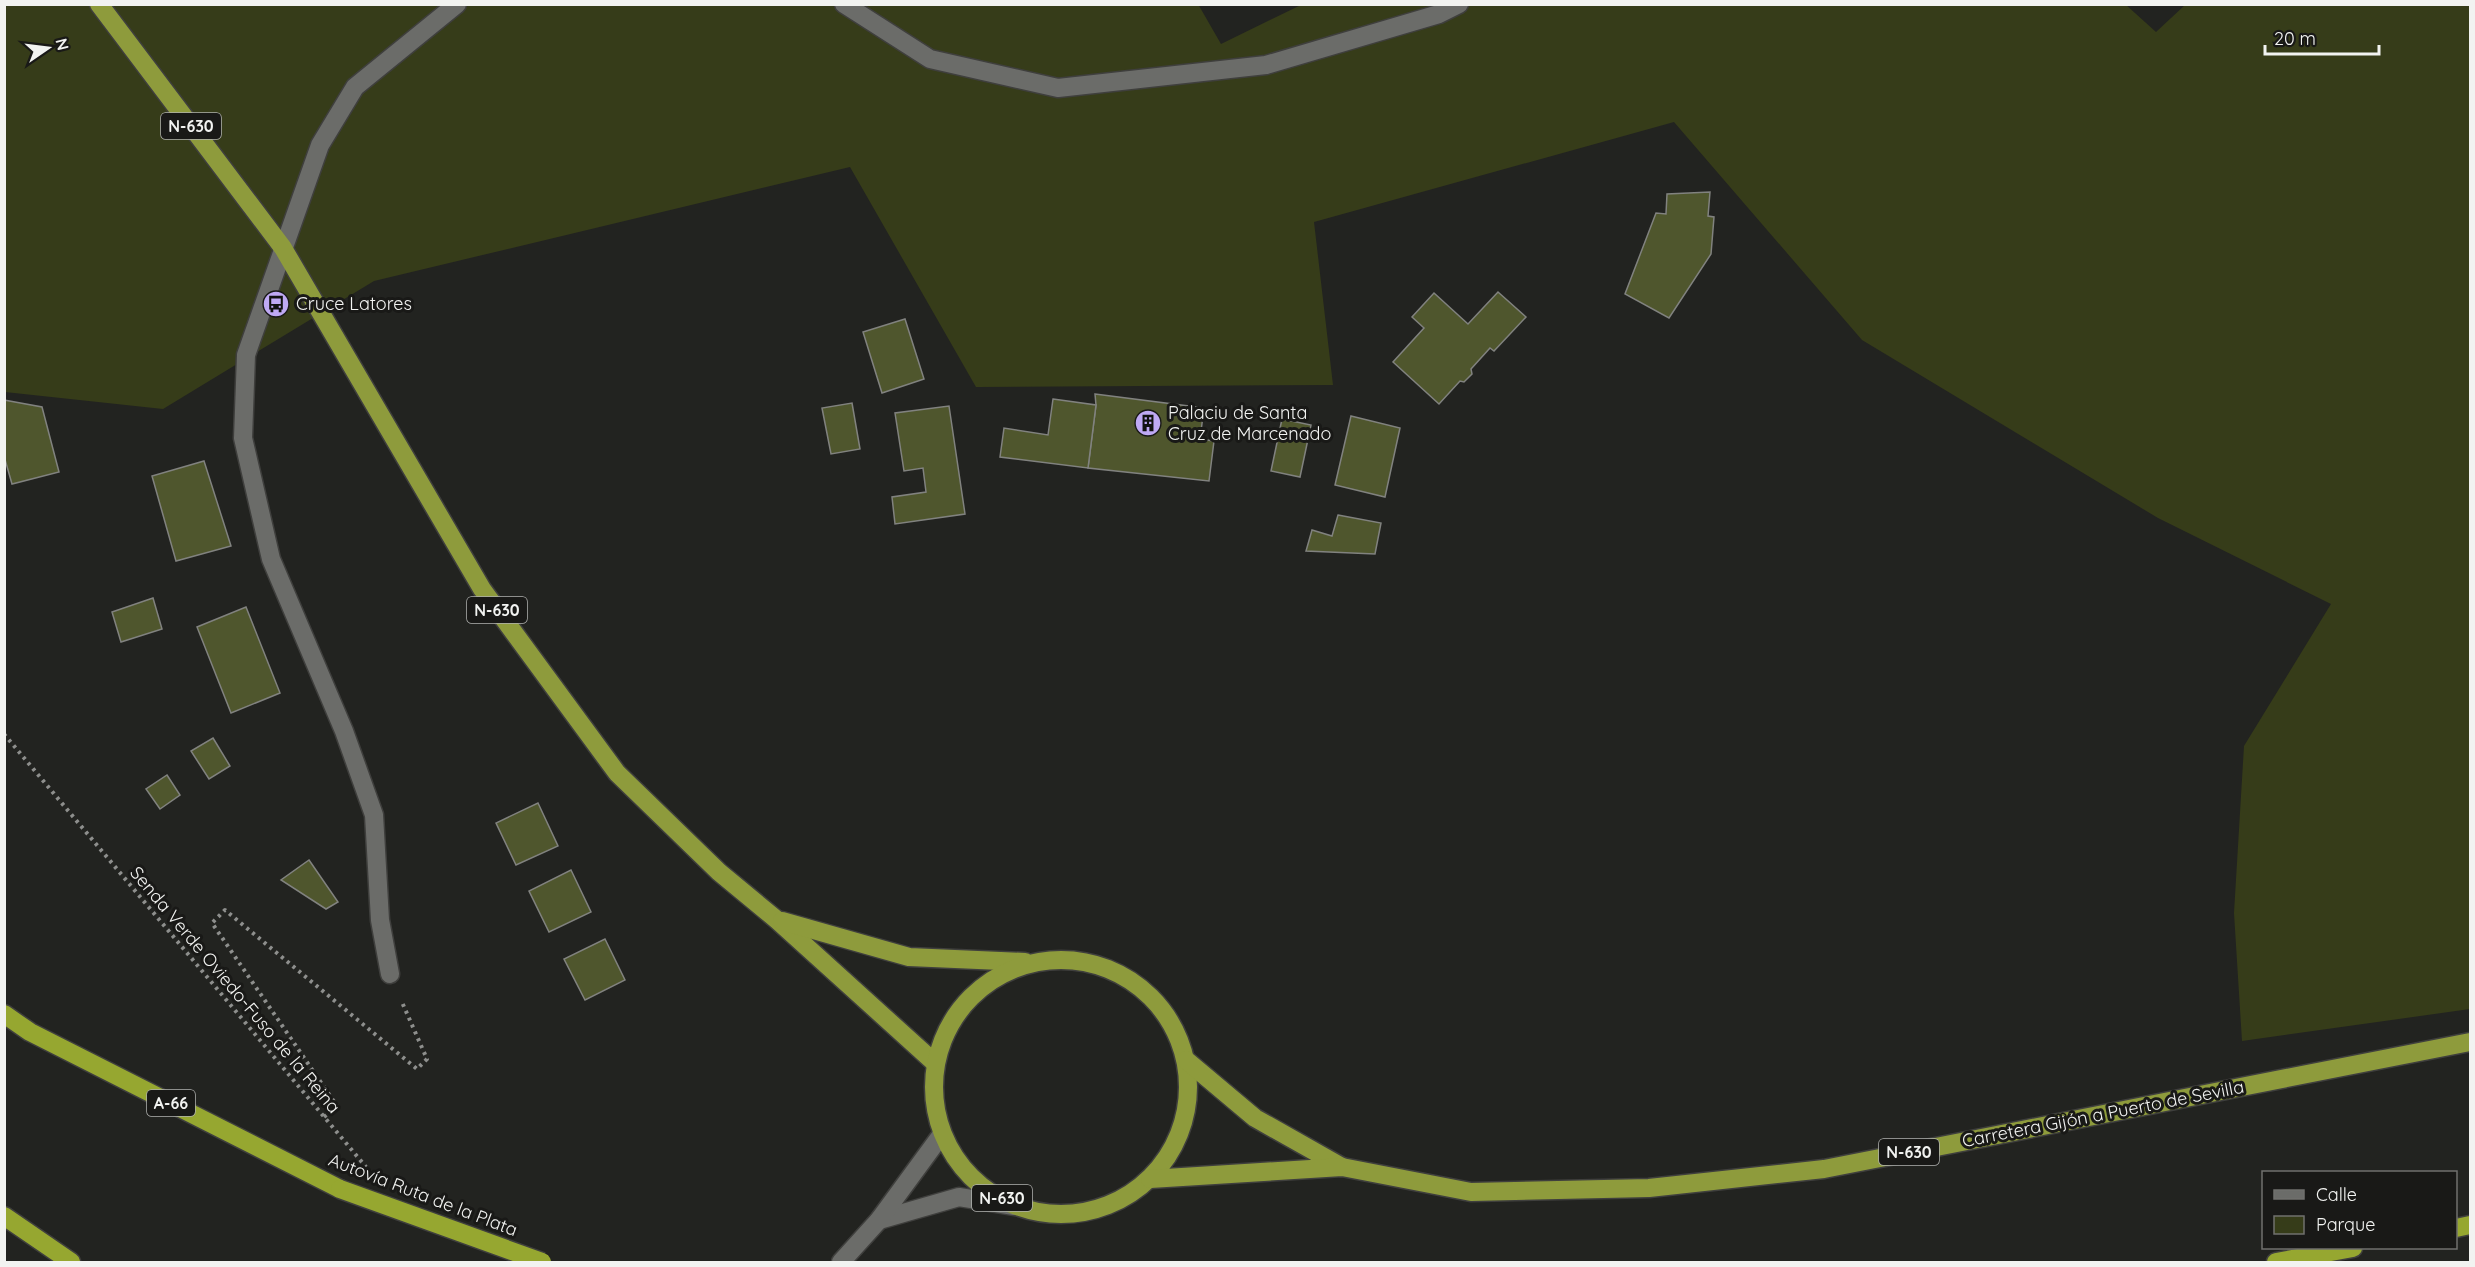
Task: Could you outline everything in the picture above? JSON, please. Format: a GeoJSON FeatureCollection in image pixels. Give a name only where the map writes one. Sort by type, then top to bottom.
{"type":"FeatureCollection","features":[{"type":"Feature","properties":{"kind":"highway","name":"N-630"},"geometry":{"type":"LineString","coordinates":[[99,4],[283,248],[482,590],[616,773],[719,872],[777,920],[935,1063]]}},
{"type":"Feature","properties":{"kind":"highway","name":"N-630"},"geometry":{"type":"LineString","coordinates":[[777,920],[909,957],[1033,962],[1081,960],[1116,972],[1148,993],[1171,1022],[1186,1060],[1188,1100],[1175,1146],[1150,1179],[1124,1199],[1090,1212],[1058,1216],[1014,1206],[968,1175],[942,1134],[933,1096],[935,1063],[949,1025],[991,979],[1033,962]]}},
{"type":"Feature","properties":{"kind":"highway","name":"Autovía Ruta de la Plata"},"geometry":{"type":"LineString","coordinates":[[4,1014],[30,1032],[340,1189],[542,1263]]}},
{"type":"Feature","properties":{"kind":"highway","name":"Carretera Gijón a Puerto de Sevilla"},"geometry":{"type":"LineString","coordinates":[[1150,1179],[1342,1167],[1471,1192],[1649,1188],[1800,1172],[2470,1042]]}},
{"type":"Feature","properties":{"kind":"highway","name":"Carretera Gijón a Puerto de Sevilla"},"geometry":{"type":"LineString","coordinates":[[1186,1060],[1255,1118],[1342,1167]]}},
{"type":"Feature","properties":{"kind":"highway"},"geometry":{"type":"LineString","coordinates":[[4,1216],[71,1263]]}},
{"type":"Feature","properties":{"kind":"highway"},"geometry":{"type":"LineString","coordinates":[[2276,1263],[2348,1249]]}},
{"type":"Feature","properties":{"kind":"street"},"geometry":{"type":"LineString","coordinates":[[390,974],[380,920],[374,815],[344,731],[271,559],[243,438],[246,355],[320,146],[355,87],[457,4]]}},
{"type":"Feature","properties":{"kind":"street"},"geometry":{"type":"LineString","coordinates":[[844,4],[930,58],[1058,88],[1266,65],[1439,14],[1459,4]]}},
{"type":"Feature","properties":{"kind":"street"},"geometry":{"type":"LineString","coordinates":[[841,1263],[879,1220],[942,1134]]}},
{"type":"Feature","properties":{"kind":"street"},"geometry":{"type":"LineString","coordinates":[[879,1220],[959,1197],[1014,1206]]}},
{"type":"Feature","properties":{"kind":"path","name":"Senda Verde Oviedo-Fuso de la Reina"},"geometry":{"type":"LineString","coordinates":[[4,734],[370,1172]]}},
{"type":"Feature","properties":{"kind":"path"},"geometry":{"type":"LineString","coordinates":[[324,1117],[337,1106],[212,923],[225,910],[417,1069],[427,1059],[390,974]]}},
{"type":"Feature","properties":{"kind":"green space"},"geometry":{"type":"Polygon","coordinates":[[[1198,4],[1221,44],[1303,4],[2125,4],[2156,32],[2185,5],[2470,5],[2470,1009],[2242,1041],[2234,913],[2244,746],[2331,604],[2158,518],[1862,340],[1674,122],[1314,222],[1333,385],[976,387],[850,167],[374,281],[163,409],[5,392],[5,5],[1198,4]]]}},
{"type":"Feature","properties":{"kind":"building"},"geometry":{"type":"Polygon","coordinates":[[[1710,192],[1708,216],[1714,217],[1711,254],[1669,318],[1625,294],[1656,213],[1666,214],[1667,194],[1710,192]]]}},
{"type":"Feature","properties":{"kind":"building"},"geometry":{"type":"Polygon","coordinates":[[[1498,292],[1526,317],[1494,351],[1490,348],[1471,369],[1472,374],[1464,382],[1460,381],[1439,404],[1393,362],[1424,328],[1412,317],[1434,293],[1468,324],[1498,292]]]}},
{"type":"Feature","properties":{"kind":"building"},"geometry":{"type":"Polygon","coordinates":[[[905,319],[924,379],[882,393],[863,332],[905,319]]]}},
{"type":"Feature","properties":{"kind":"building","name":"Palaciu de Santa Cruz de Marcenado"},"geometry":{"type":"Polygon","coordinates":[[[1095,394],[1204,408],[1200,439],[1214,441],[1209,481],[1088,468],[1096,405],[1095,394]]]}},
{"type":"Feature","properties":{"kind":"building"},"geometry":{"type":"Polygon","coordinates":[[[1053,399],[1096,405],[1088,468],[1000,457],[1004,428],[1048,435],[1053,399]]]}},
{"type":"Feature","properties":{"kind":"building"},"geometry":{"type":"Polygon","coordinates":[[[4,400],[42,407],[59,472],[12,484],[4,456],[4,400]]]}},
{"type":"Feature","properties":{"kind":"building"},"geometry":{"type":"Polygon","coordinates":[[[852,403],[860,449],[831,454],[822,408],[852,403]]]}},
{"type":"Feature","properties":{"kind":"building"},"geometry":{"type":"Polygon","coordinates":[[[949,406],[965,514],[895,524],[892,497],[926,492],[923,468],[904,471],[895,413],[949,406]]]}},
{"type":"Feature","properties":{"kind":"building"},"geometry":{"type":"Polygon","coordinates":[[[1351,416],[1400,428],[1385,497],[1335,485],[1351,416]]]}},
{"type":"Feature","properties":{"kind":"building"},"geometry":{"type":"Polygon","coordinates":[[[1282,419],[1311,425],[1300,477],[1271,471],[1282,419]]]}},
{"type":"Feature","properties":{"kind":"building"},"geometry":{"type":"Polygon","coordinates":[[[204,461],[231,546],[176,561],[152,476],[204,461]]]}},
{"type":"Feature","properties":{"kind":"building"},"geometry":{"type":"Polygon","coordinates":[[[1338,515],[1381,523],[1375,554],[1306,551],[1312,530],[1332,536],[1338,515]]]}},
{"type":"Feature","properties":{"kind":"building"},"geometry":{"type":"Polygon","coordinates":[[[153,598],[162,629],[121,642],[112,612],[153,598]]]}},
{"type":"Feature","properties":{"kind":"building"},"geometry":{"type":"Polygon","coordinates":[[[246,607],[280,693],[231,713],[197,627],[246,607]]]}},
{"type":"Feature","properties":{"kind":"building"},"geometry":{"type":"Polygon","coordinates":[[[213,738],[230,766],[209,779],[191,751],[213,738]]]}},
{"type":"Feature","properties":{"kind":"building"},"geometry":{"type":"Polygon","coordinates":[[[167,775],[180,795],[160,809],[146,789],[167,775]]]}},
{"type":"Feature","properties":{"kind":"building"},"geometry":{"type":"Polygon","coordinates":[[[538,803],[558,846],[516,865],[496,823],[538,803]]]}},
{"type":"Feature","properties":{"kind":"building"},"geometry":{"type":"Polygon","coordinates":[[[309,860],[338,902],[326,909],[281,880],[309,860]]]}},
{"type":"Feature","properties":{"kind":"building"},"geometry":{"type":"Polygon","coordinates":[[[571,870],[591,912],[549,932],[529,891],[571,870]]]}},
{"type":"Feature","properties":{"kind":"building"},"geometry":{"type":"Polygon","coordinates":[[[605,939],[625,980],[585,1000],[564,959],[605,939]]]}},
{"type":"Feature","properties":{"kind":"place","name":"Cruce Latores"},"geometry":{"type":"Point","coordinates":[276,304]}},
{"type":"Feature","properties":{"kind":"place","name":"Palaciu de Santa Cruz de Marcenado"},"geometry":{"type":"Point","coordinates":[1148,423]}}]}
